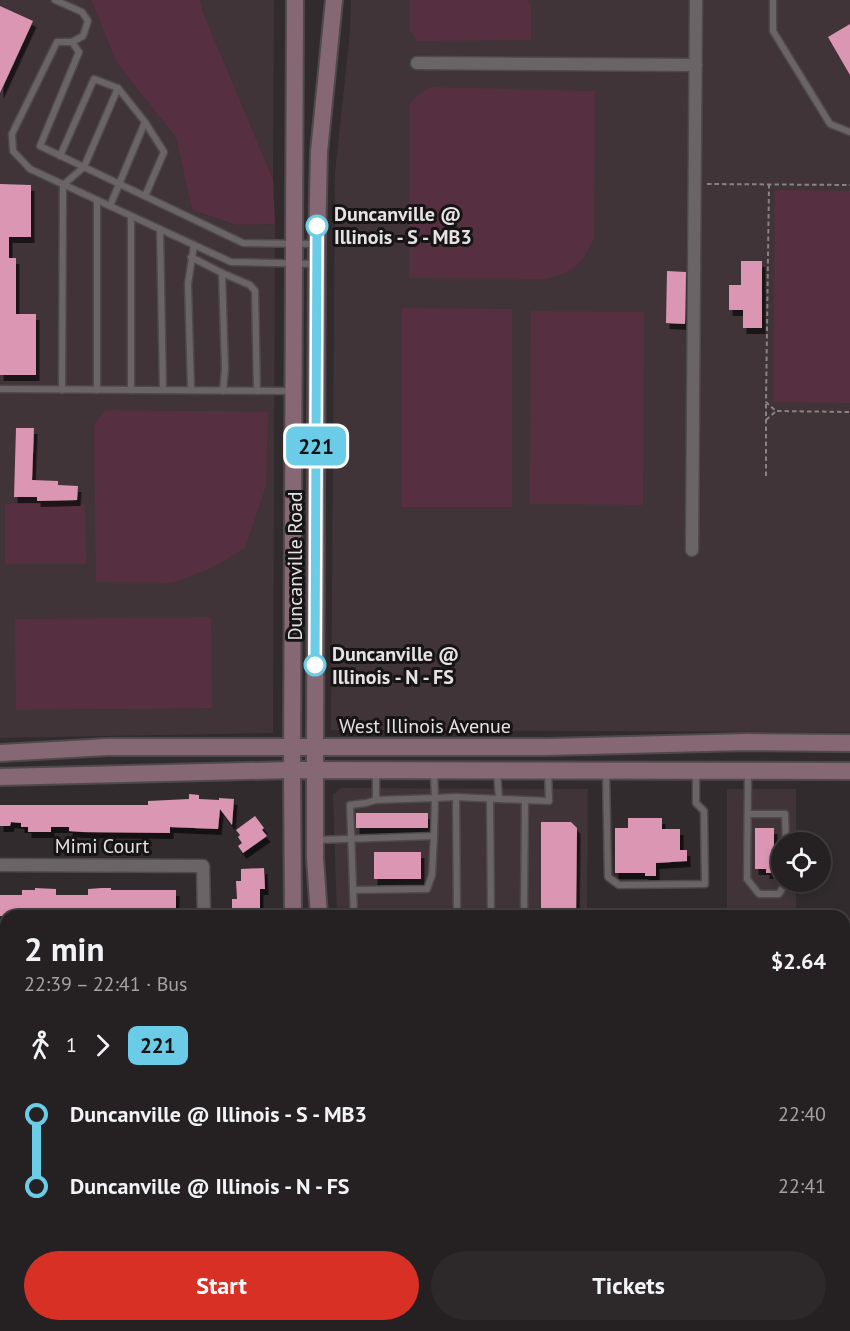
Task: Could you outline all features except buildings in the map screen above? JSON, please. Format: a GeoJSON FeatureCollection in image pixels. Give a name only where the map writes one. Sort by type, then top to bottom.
{"type":"FeatureCollection","features":[{"type":"Feature","properties":{"kind":"main road","name":"Duncanville Road"},"geometry":{"type":"LineString","coordinates":[[293,910],[295,0]]}},
{"type":"Feature","properties":{"kind":"main road","name":"Duncanville Road"},"geometry":{"type":"LineString","coordinates":[[319,910],[315,840],[317,244],[319,152],[334,0]]}},
{"type":"Feature","properties":{"kind":"main road","name":"West Illinois Avenue"},"geometry":{"type":"LineString","coordinates":[[0,753],[108,747],[547,747],[747,742],[850,743]]}},
{"type":"Feature","properties":{"kind":"main road"},"geometry":{"type":"LineString","coordinates":[[747,742],[748,771]]}},
{"type":"Feature","properties":{"kind":"main road"},"geometry":{"type":"LineString","coordinates":[[547,747],[548,771]]}},
{"type":"Feature","properties":{"kind":"main road"},"geometry":{"type":"LineString","coordinates":[[0,777],[292,770],[850,771]]}},
{"type":"Feature","properties":{"kind":"street"},"geometry":{"type":"LineString","coordinates":[[692,550],[696,0]]}},
{"type":"Feature","properties":{"kind":"street"},"geometry":{"type":"LineString","coordinates":[[417,63],[696,65]]}},
{"type":"Feature","properties":{"kind":"street","name":"Mimi Court"},"geometry":{"type":"LineString","coordinates":[[0,865],[203,866],[204,910]]}},
{"type":"Feature","properties":{"kind":"lane"},"geometry":{"type":"LineString","coordinates":[[55,0],[82,12],[88,21],[83,36],[72,42],[57,42],[12,134],[13,151],[30,170],[231,262],[317,264]]}},
{"type":"Feature","properties":{"kind":"lane"},"geometry":{"type":"LineString","coordinates":[[773,0],[773,31],[830,124],[850,132]]}},
{"type":"Feature","properties":{"kind":"lane"},"geometry":{"type":"LineString","coordinates":[[72,42],[79,52],[40,146],[243,243],[317,244]]}},
{"type":"Feature","properties":{"kind":"lane"},"geometry":{"type":"LineString","coordinates":[[60,156],[94,79],[118,88],[145,122],[164,152],[145,196]]}},
{"type":"Feature","properties":{"kind":"lane"},"geometry":{"type":"LineString","coordinates":[[62,390],[63,185],[84,167],[118,88]]}},
{"type":"Feature","properties":{"kind":"lane"},"geometry":{"type":"LineString","coordinates":[[110,206],[145,122]]}},
{"type":"Feature","properties":{"kind":"lane"},"geometry":{"type":"LineString","coordinates":[[97,200],[97,390]]}},
{"type":"Feature","properties":{"kind":"lane"},"geometry":{"type":"LineString","coordinates":[[131,216],[131,390]]}},
{"type":"Feature","properties":{"kind":"lane"},"geometry":{"type":"LineString","coordinates":[[160,229],[163,390]]}},
{"type":"Feature","properties":{"kind":"lane"},"geometry":{"type":"LineString","coordinates":[[191,390],[188,284],[194,245]]}},
{"type":"Feature","properties":{"kind":"lane"},"geometry":{"type":"LineString","coordinates":[[191,257],[250,285],[255,291],[257,391]]}},
{"type":"Feature","properties":{"kind":"lane"},"geometry":{"type":"LineString","coordinates":[[222,273],[225,369],[223,391]]}},
{"type":"Feature","properties":{"kind":"lane"},"geometry":{"type":"LineString","coordinates":[[0,389],[294,391]]}},
{"type":"Feature","properties":{"kind":"lane"},"geometry":{"type":"LineString","coordinates":[[376,770],[376,800]]}},
{"type":"Feature","properties":{"kind":"lane"},"geometry":{"type":"LineString","coordinates":[[353,890],[427,889],[432,875],[434,771]]}},
{"type":"Feature","properties":{"kind":"lane"},"geometry":{"type":"LineString","coordinates":[[497,771],[499,799]]}},
{"type":"Feature","properties":{"kind":"lane"},"geometry":{"type":"LineString","coordinates":[[354,910],[350,805],[376,800],[456,797],[549,801],[548,771]]}},
{"type":"Feature","properties":{"kind":"lane"},"geometry":{"type":"LineString","coordinates":[[606,771],[608,877],[618,885],[705,884],[704,811],[696,803],[696,771]]}},
{"type":"Feature","properties":{"kind":"lane"},"geometry":{"type":"LineString","coordinates":[[748,771],[747,879],[759,894],[779,894],[780,892]]}},
{"type":"Feature","properties":{"kind":"lane"},"geometry":{"type":"LineString","coordinates":[[456,797],[457,910]]}},
{"type":"Feature","properties":{"kind":"lane"},"geometry":{"type":"LineString","coordinates":[[490,799],[491,910]]}},
{"type":"Feature","properties":{"kind":"lane"},"geometry":{"type":"LineString","coordinates":[[524,910],[525,800]]}},
{"type":"Feature","properties":{"kind":"lane"},"geometry":{"type":"LineString","coordinates":[[748,814],[785,814],[786,832]]}},
{"type":"Feature","properties":{"kind":"lane"},"geometry":{"type":"LineString","coordinates":[[315,840],[434,836]]}},
{"type":"Feature","properties":{"kind":"path"},"geometry":{"type":"LineString","coordinates":[[695,184],[850,185]]}},
{"type":"Feature","properties":{"kind":"path"},"geometry":{"type":"LineString","coordinates":[[766,476],[769,184]]}},
{"type":"Feature","properties":{"kind":"path"},"geometry":{"type":"LineString","coordinates":[[766,402],[776,411],[850,412]]}},
{"type":"Feature","properties":{"kind":"path"},"geometry":{"type":"LineString","coordinates":[[766,420],[776,411]]}},
{"type":"Feature","properties":{"kind":"shaded area"},"geometry":{"type":"Polygon","coordinates":[[[0,0],[91,0],[116,62],[176,138],[192,210],[236,225],[275,224],[273,733],[0,738],[0,0]]]}},
{"type":"Feature","properties":{"kind":"shaded area"},"geometry":{"type":"Polygon","coordinates":[[[91,0],[200,0],[273,179],[275,224],[236,225],[192,210],[176,138],[116,62],[91,0]]]}},
{"type":"Feature","properties":{"kind":"shaded area"},"geometry":{"type":"Polygon","coordinates":[[[200,0],[274,0],[273,179],[203,12],[200,0]]]}},
{"type":"Feature","properties":{"kind":"shaded area"},"geometry":{"type":"Polygon","coordinates":[[[351,0],[850,0],[850,732],[331,730],[335,173],[350,31],[351,0]]]}},
{"type":"Feature","properties":{"kind":"shaded area"},"geometry":{"type":"Polygon","coordinates":[[[410,0],[527,0],[531,8],[531,40],[418,41],[410,32],[410,0]]]}},
{"type":"Feature","properties":{"kind":"shaded area"},"geometry":{"type":"Polygon","coordinates":[[[430,87],[595,91],[594,238],[585,255],[571,269],[547,279],[409,278],[410,102],[430,87]]]}},
{"type":"Feature","properties":{"kind":"shaded area"},"geometry":{"type":"Polygon","coordinates":[[[775,190],[850,191],[850,403],[773,402],[775,190]]]}},
{"type":"Feature","properties":{"kind":"shaded area"},"geometry":{"type":"Polygon","coordinates":[[[402,308],[512,309],[512,507],[402,507],[402,308]]]}},
{"type":"Feature","properties":{"kind":"shaded area"},"geometry":{"type":"Polygon","coordinates":[[[531,311],[644,312],[643,505],[530,504],[531,311]]]}},
{"type":"Feature","properties":{"kind":"shaded area"},"geometry":{"type":"Polygon","coordinates":[[[106,410],[268,412],[266,486],[245,548],[212,568],[172,583],[96,582],[94,424],[106,410]]]}},
{"type":"Feature","properties":{"kind":"shaded area"},"geometry":{"type":"Polygon","coordinates":[[[5,504],[85,504],[86,564],[5,564],[5,504]]]}},
{"type":"Feature","properties":{"kind":"shaded area"},"geometry":{"type":"Polygon","coordinates":[[[211,617],[212,708],[16,710],[15,619],[211,617]]]}},
{"type":"Feature","properties":{"kind":"shaded area"},"geometry":{"type":"Polygon","coordinates":[[[341,788],[588,789],[587,910],[337,910],[333,795],[341,788]]]}},
{"type":"Feature","properties":{"kind":"shaded area"},"geometry":{"type":"Polygon","coordinates":[[[727,789],[796,789],[796,832],[771,832],[771,892],[796,892],[796,910],[727,910],[727,789]]]}},
{"type":"Feature","properties":{"kind":"bus line","name":"221"},"geometry":{"type":"LineString","coordinates":[[315,665],[317,226]]}},
{"type":"Feature","properties":{"kind":"place","name":"Duncanville @ Illinois - S - MB3"},"geometry":{"type":"Point","coordinates":[317,226]}},
{"type":"Feature","properties":{"kind":"place","name":"Duncanville @ Illinois - N - FS"},"geometry":{"type":"Point","coordinates":[315,665]}}]}
